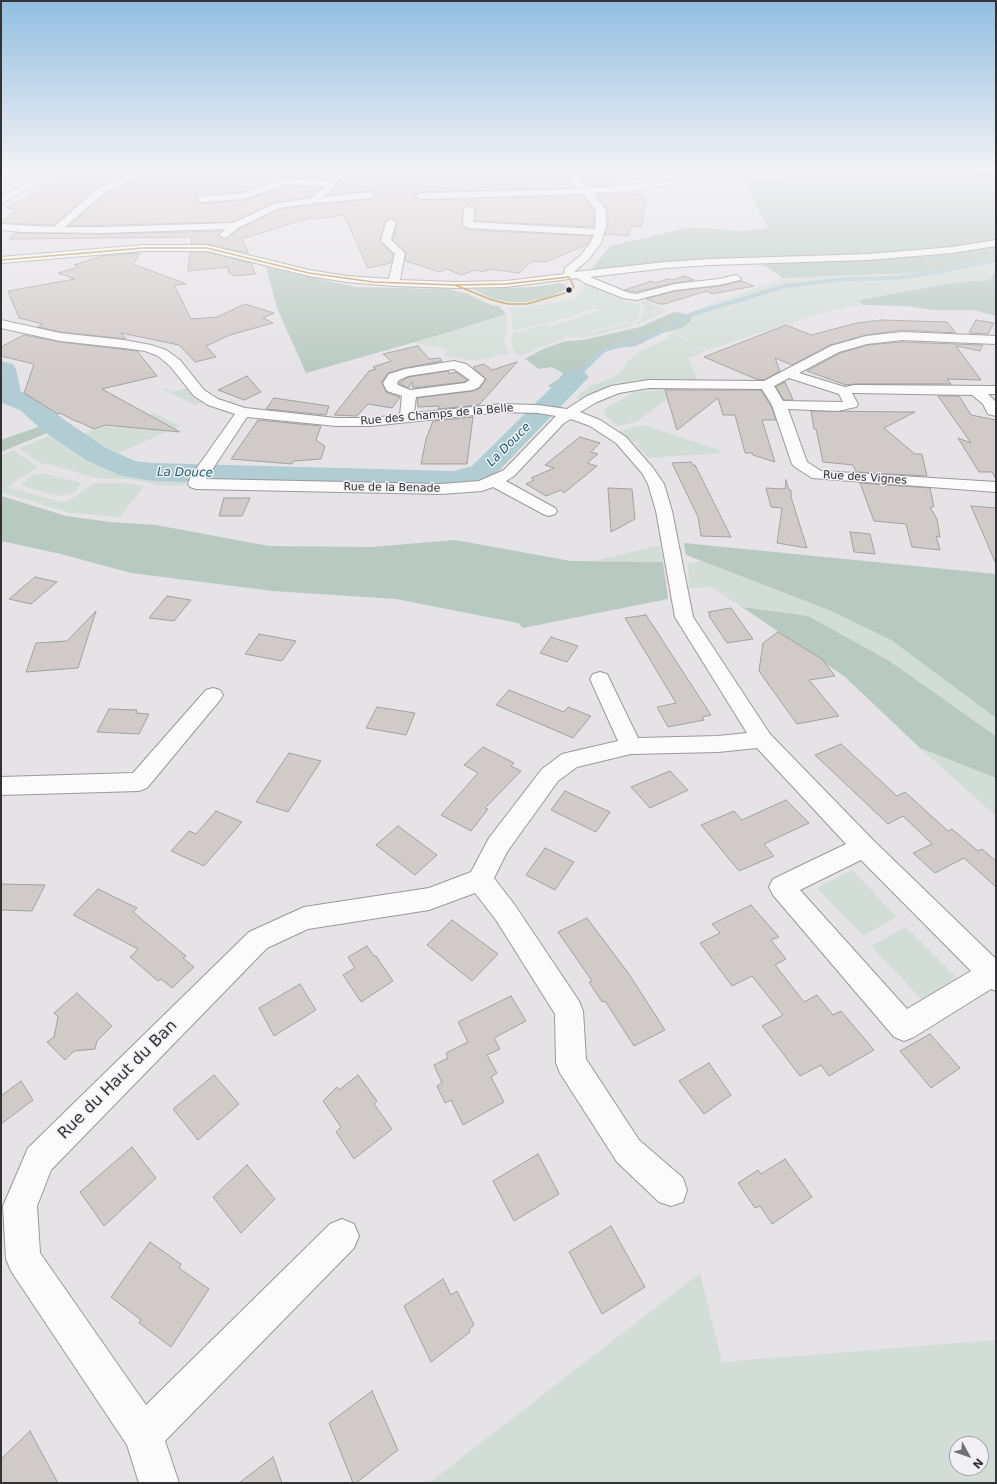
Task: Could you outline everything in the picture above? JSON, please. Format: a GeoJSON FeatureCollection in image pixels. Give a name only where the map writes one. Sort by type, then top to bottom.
{"type":"FeatureCollection","features":[{"type":"Feature","properties":{"kind":"street"},"geometry":{"type":"LineString","coordinates":[[207,248],[217,240]]}},
{"type":"Feature","properties":{"kind":"street"},"geometry":{"type":"LineString","coordinates":[[386,240],[400,253],[394,283]]}},
{"type":"Feature","properties":{"kind":"street"},"geometry":{"type":"LineString","coordinates":[[597,240],[584,258],[569,270],[574,276],[636,297],[675,287],[719,282],[736,278]]}},
{"type":"Feature","properties":{"kind":"street"},"geometry":{"type":"LineString","coordinates":[[1,260],[143,248],[207,248],[309,273],[347,279],[394,283],[455,285],[506,284],[627,269],[710,262],[905,255],[996,243]]}},
{"type":"Feature","properties":{"kind":"street","name":"Rue des Champs de la Belle"},"geometry":{"type":"LineString","coordinates":[[1,324],[60,337],[147,348],[162,353],[175,363],[199,393],[213,402],[243,412],[336,422],[371,422],[502,408],[569,413],[595,423],[621,440],[648,470],[656,484],[664,511],[684,617],[762,740],[864,847],[994,976],[904,1027],[782,887],[864,847]]}},
{"type":"Feature","properties":{"kind":"street"},"geometry":{"type":"LineString","coordinates":[[569,413],[603,394],[616,389],[649,384],[766,385],[787,373],[835,350],[866,340],[902,336],[996,340]]}},
{"type":"Feature","properties":{"kind":"street"},"geometry":{"type":"LineString","coordinates":[[454,365],[461,367],[478,379],[474,384],[468,387],[409,394],[392,388],[390,383],[394,377],[405,373],[454,365]]}},
{"type":"Feature","properties":{"kind":"street"},"geometry":{"type":"LineString","coordinates":[[787,373],[844,391],[854,389],[996,390]]}},
{"type":"Feature","properties":{"kind":"street","name":"Rue des Vignes"},"geometry":{"type":"LineString","coordinates":[[766,385],[779,405],[800,464],[817,475],[996,487]]}},
{"type":"Feature","properties":{"kind":"street"},"geometry":{"type":"LineString","coordinates":[[779,405],[838,407],[851,404],[844,391]]}},
{"type":"Feature","properties":{"kind":"street"},"geometry":{"type":"LineString","coordinates":[[975,391],[989,402],[993,411],[996,412]]}},
{"type":"Feature","properties":{"kind":"street"},"geometry":{"type":"LineString","coordinates":[[407,418],[409,394]]}},
{"type":"Feature","properties":{"kind":"street","name":"Rue de la Benade"},"geometry":{"type":"LineString","coordinates":[[243,412],[201,473],[196,484],[292,478],[442,482],[482,486],[509,473],[559,420],[569,413]]}},
{"type":"Feature","properties":{"kind":"street"},"geometry":{"type":"LineString","coordinates":[[495,481],[549,511]]}},
{"type":"Feature","properties":{"kind":"street"},"geometry":{"type":"LineString","coordinates":[[600,680],[631,746]]}},
{"type":"Feature","properties":{"kind":"street"},"geometry":{"type":"LineString","coordinates":[[1,786],[139,782],[213,696]]}},
{"type":"Feature","properties":{"kind":"street"},"geometry":{"type":"LineString","coordinates":[[671,1190],[628,1151],[571,1062],[568,1011],[505,912],[480,880],[498,845],[550,775],[570,760],[631,746],[718,744],[762,740]]}},
{"type":"Feature","properties":{"kind":"street","name":"Rue du Haut du Ban"},"geometry":{"type":"LineString","coordinates":[[159,1483],[144,1435],[23,1259],[20,1206],[38,1159],[258,940],[304,918],[429,899],[480,880]]}},
{"type":"Feature","properties":{"kind":"street"},"geometry":{"type":"LineString","coordinates":[[144,1435],[342,1236]]}},
{"type":"Feature","properties":{"kind":"shaded area"},"geometry":{"type":"Polygon","coordinates":[[[634,240],[996,240],[996,258],[930,272],[783,278],[760,263],[591,270],[610,246],[634,240]]]}},
{"type":"Feature","properties":{"kind":"shaded area"},"geometry":{"type":"Polygon","coordinates":[[[996,258],[996,268],[990,280],[952,283],[859,300],[863,305],[831,310],[707,350],[657,324],[783,278],[930,272],[996,258]]]}},
{"type":"Feature","properties":{"kind":"shaded area"},"geometry":{"type":"Polygon","coordinates":[[[266,267],[356,287],[448,289],[468,294],[491,305],[499,306],[506,314],[436,336],[306,373],[277,308],[266,267]]]}},
{"type":"Feature","properties":{"kind":"shaded area"},"geometry":{"type":"Polygon","coordinates":[[[996,268],[996,316],[974,310],[933,310],[906,306],[863,305],[859,300],[952,283],[990,280],[996,268]]]}},
{"type":"Feature","properties":{"kind":"shaded area"},"geometry":{"type":"Polygon","coordinates":[[[560,283],[565,285],[567,289],[548,297],[525,302],[510,302],[493,299],[473,289],[534,287],[560,283]]]}},
{"type":"Feature","properties":{"kind":"shaded area"},"geometry":{"type":"Polygon","coordinates":[[[584,284],[637,305],[640,304],[639,317],[629,327],[583,338],[576,338],[627,322],[626,321],[572,338],[549,327],[601,310],[596,308],[545,324],[543,323],[513,331],[511,311],[508,308],[528,307],[549,303],[552,304],[574,298],[583,289],[584,284]]]}},
{"type":"Feature","properties":{"kind":"shaded area"},"geometry":{"type":"Polygon","coordinates":[[[641,299],[668,311],[634,326],[642,317],[644,306],[640,301],[641,299]]]}},
{"type":"Feature","properties":{"kind":"shaded area"},"geometry":{"type":"Polygon","coordinates":[[[674,312],[692,317],[690,322],[681,328],[662,333],[636,346],[601,350],[559,391],[548,386],[560,378],[563,373],[552,367],[539,369],[525,359],[543,349],[566,341],[583,340],[640,327],[674,312]]]}},
{"type":"Feature","properties":{"kind":"shaded area"},"geometry":{"type":"Polygon","coordinates":[[[506,314],[507,331],[504,341],[509,353],[476,361],[457,357],[445,357],[447,349],[414,343],[506,314]]]}},
{"type":"Feature","properties":{"kind":"shaded area"},"geometry":{"type":"Polygon","coordinates":[[[544,325],[567,336],[521,356],[514,352],[511,343],[513,333],[544,325]]]}},
{"type":"Feature","properties":{"kind":"shaded area"},"geometry":{"type":"Polygon","coordinates":[[[672,333],[707,351],[688,358],[697,380],[650,380],[608,388],[580,400],[576,397],[590,386],[612,378],[623,370],[627,362],[640,351],[667,339],[672,333]]]}},
{"type":"Feature","properties":{"kind":"shaded area"},"geometry":{"type":"Polygon","coordinates":[[[167,388],[172,392],[188,388],[203,402],[195,405],[163,389],[167,388]]]}},
{"type":"Feature","properties":{"kind":"shaded area"},"geometry":{"type":"Polygon","coordinates":[[[665,390],[668,399],[636,422],[618,426],[606,416],[603,410],[634,392],[665,390]]]}},
{"type":"Feature","properties":{"kind":"shaded area"},"geometry":{"type":"Polygon","coordinates":[[[154,413],[180,426],[114,455],[83,434],[104,426],[120,428],[154,413]]]}},
{"type":"Feature","properties":{"kind":"shaded area"},"geometry":{"type":"Polygon","coordinates":[[[46,424],[54,430],[1,452],[1,440],[46,424]]]}},
{"type":"Feature","properties":{"kind":"shaded area"},"geometry":{"type":"Polygon","coordinates":[[[644,425],[720,450],[720,453],[649,458],[636,445],[640,444],[633,442],[618,431],[644,425]]]}},
{"type":"Feature","properties":{"kind":"shaded area"},"geometry":{"type":"Polygon","coordinates":[[[59,432],[93,454],[127,470],[190,475],[185,484],[179,486],[155,485],[127,479],[96,478],[45,463],[42,465],[19,448],[59,432]]]}},
{"type":"Feature","properties":{"kind":"shaded area"},"geometry":{"type":"Polygon","coordinates":[[[13,450],[38,467],[7,487],[65,503],[95,483],[123,483],[144,486],[120,517],[70,513],[1,492],[1,455],[13,450]]]}},
{"type":"Feature","properties":{"kind":"shaded area"},"geometry":{"type":"Polygon","coordinates":[[[43,473],[81,483],[77,488],[78,489],[73,493],[60,496],[22,486],[22,484],[27,481],[25,480],[31,476],[43,473]]]}},
{"type":"Feature","properties":{"kind":"shaded area"},"geometry":{"type":"Polygon","coordinates":[[[1,496],[66,516],[110,522],[156,525],[269,546],[371,547],[455,540],[571,561],[663,562],[668,599],[523,628],[518,623],[396,599],[273,591],[131,573],[61,554],[1,541],[1,496]]]}},
{"type":"Feature","properties":{"kind":"shaded area"},"geometry":{"type":"Polygon","coordinates":[[[684,543],[996,574],[996,718],[891,640],[829,610],[686,555],[684,543]]]}},
{"type":"Feature","properties":{"kind":"shaded area"},"geometry":{"type":"Polygon","coordinates":[[[660,545],[663,562],[595,561],[660,545]]]}},
{"type":"Feature","properties":{"kind":"shaded area"},"geometry":{"type":"Polygon","coordinates":[[[701,561],[829,610],[891,640],[996,718],[996,736],[888,660],[808,616],[741,607],[711,587],[689,588],[688,564],[701,561]]]}},
{"type":"Feature","properties":{"kind":"shaded area"},"geometry":{"type":"Polygon","coordinates":[[[742,607],[808,616],[888,660],[996,736],[996,778],[920,748],[844,676],[742,607]]]}},
{"type":"Feature","properties":{"kind":"shaded area"},"geometry":{"type":"Polygon","coordinates":[[[920,748],[996,778],[996,816],[920,748]]]}},
{"type":"Feature","properties":{"kind":"shaded area"},"geometry":{"type":"Polygon","coordinates":[[[852,870],[897,917],[863,936],[817,888],[852,870]]]}},
{"type":"Feature","properties":{"kind":"shaded area"},"geometry":{"type":"Polygon","coordinates":[[[906,927],[958,979],[923,1001],[871,946],[906,927]]]}},
{"type":"Feature","properties":{"kind":"shaded area"},"geometry":{"type":"Polygon","coordinates":[[[700,1273],[722,1362],[996,1340],[996,1483],[429,1483],[700,1273]]]}},
{"type":"Feature","properties":{"kind":"building"},"geometry":{"type":"Polygon","coordinates":[[[192,240],[243,240],[248,253],[207,244],[191,244],[192,240]]]}},
{"type":"Feature","properties":{"kind":"building"},"geometry":{"type":"Polygon","coordinates":[[[355,240],[380,240],[393,254],[391,263],[368,268],[355,240]]]}},
{"type":"Feature","properties":{"kind":"building"},"geometry":{"type":"Polygon","coordinates":[[[393,240],[590,240],[588,244],[546,262],[532,261],[519,273],[490,269],[483,272],[475,270],[462,275],[446,269],[440,272],[405,261],[406,252],[393,240]]]}},
{"type":"Feature","properties":{"kind":"building"},"geometry":{"type":"Polygon","coordinates":[[[190,252],[207,252],[251,263],[255,274],[233,276],[233,273],[229,274],[228,267],[188,271],[190,252]]]}},
{"type":"Feature","properties":{"kind":"building"},"geometry":{"type":"Polygon","coordinates":[[[140,253],[133,264],[186,284],[174,285],[191,319],[217,317],[245,304],[274,313],[263,318],[273,323],[230,335],[206,346],[216,357],[195,362],[179,345],[121,333],[126,339],[60,332],[38,327],[43,324],[19,318],[8,291],[75,279],[58,273],[79,267],[74,265],[102,256],[140,253]]]}},
{"type":"Feature","properties":{"kind":"building"},"geometry":{"type":"Polygon","coordinates":[[[685,276],[694,280],[636,292],[624,290],[652,281],[655,283],[685,276]]]}},
{"type":"Feature","properties":{"kind":"building"},"geometry":{"type":"Polygon","coordinates":[[[741,281],[754,286],[712,294],[707,291],[664,304],[659,304],[646,299],[675,291],[719,286],[741,281]]]}},
{"type":"Feature","properties":{"kind":"building"},"geometry":{"type":"Polygon","coordinates":[[[881,320],[947,322],[956,333],[902,330],[866,335],[830,345],[792,365],[775,358],[780,371],[764,380],[756,379],[704,357],[786,325],[811,335],[857,323],[881,320]]]}},
{"type":"Feature","properties":{"kind":"building"},"geometry":{"type":"Polygon","coordinates":[[[976,320],[994,323],[988,334],[969,333],[976,320]]]}},
{"type":"Feature","properties":{"kind":"building"},"geometry":{"type":"Polygon","coordinates":[[[24,335],[60,342],[137,351],[157,376],[102,389],[180,432],[105,425],[94,429],[60,413],[58,414],[24,393],[34,364],[1,356],[1,347],[24,335]]]}},
{"type":"Feature","properties":{"kind":"building"},"geometry":{"type":"Polygon","coordinates":[[[902,342],[983,345],[980,351],[956,346],[981,380],[947,379],[951,384],[846,385],[807,371],[840,353],[867,345],[902,342]]]}},
{"type":"Feature","properties":{"kind":"building"},"geometry":{"type":"Polygon","coordinates":[[[418,346],[429,359],[440,358],[442,361],[388,373],[382,382],[386,392],[400,397],[392,408],[368,404],[357,416],[334,415],[369,371],[376,369],[373,367],[391,361],[383,354],[418,346]]]}},
{"type":"Feature","properties":{"kind":"building"},"geometry":{"type":"Polygon","coordinates":[[[517,362],[479,405],[438,409],[439,406],[418,407],[417,398],[473,391],[480,388],[486,379],[473,367],[484,364],[492,370],[517,362]]]}},
{"type":"Feature","properties":{"kind":"building"},"geometry":{"type":"Polygon","coordinates":[[[448,371],[449,374],[456,372],[467,380],[464,382],[413,388],[412,382],[408,388],[399,383],[408,377],[448,371]]]}},
{"type":"Feature","properties":{"kind":"building"},"geometry":{"type":"Polygon","coordinates":[[[247,376],[261,392],[244,400],[218,390],[247,376]]]}},
{"type":"Feature","properties":{"kind":"building"},"geometry":{"type":"Polygon","coordinates":[[[785,382],[793,400],[784,400],[776,387],[785,382]]]}},
{"type":"Feature","properties":{"kind":"building"},"geometry":{"type":"Polygon","coordinates":[[[665,390],[761,390],[771,406],[776,420],[762,420],[775,462],[753,455],[752,453],[745,453],[735,415],[723,415],[718,398],[677,430],[665,390]]]}},
{"type":"Feature","properties":{"kind":"building"},"geometry":{"type":"Polygon","coordinates":[[[938,396],[959,396],[971,415],[996,420],[996,479],[992,472],[979,472],[958,438],[971,443],[938,396]]]}},
{"type":"Feature","properties":{"kind":"building"},"geometry":{"type":"Polygon","coordinates":[[[274,398],[329,406],[326,415],[266,409],[274,398]]]}},
{"type":"Feature","properties":{"kind":"building"},"geometry":{"type":"Polygon","coordinates":[[[811,411],[915,412],[884,428],[915,454],[922,454],[927,476],[856,472],[853,465],[823,462],[816,429],[814,429],[811,411]]]}},
{"type":"Feature","properties":{"kind":"building"},"geometry":{"type":"Polygon","coordinates":[[[473,417],[467,464],[421,464],[426,439],[433,421],[473,417]]]}},
{"type":"Feature","properties":{"kind":"building"},"geometry":{"type":"Polygon","coordinates":[[[258,420],[321,426],[316,440],[325,446],[321,459],[294,461],[292,464],[231,459],[258,420]]]}},
{"type":"Feature","properties":{"kind":"building"},"geometry":{"type":"Polygon","coordinates":[[[580,437],[600,443],[591,452],[598,454],[587,463],[597,466],[564,493],[561,490],[546,496],[526,484],[534,480],[531,478],[554,468],[545,465],[580,437]]]}},
{"type":"Feature","properties":{"kind":"building"},"geometry":{"type":"Polygon","coordinates":[[[691,462],[695,465],[731,537],[701,536],[698,517],[672,463],[691,462]]]}},
{"type":"Feature","properties":{"kind":"building"},"geometry":{"type":"Polygon","coordinates":[[[786,480],[789,490],[791,490],[791,497],[807,548],[777,543],[782,508],[771,507],[766,488],[785,489],[786,480]]]}},
{"type":"Feature","properties":{"kind":"building"},"geometry":{"type":"Polygon","coordinates":[[[860,483],[930,488],[934,507],[930,507],[937,519],[940,537],[936,536],[940,550],[912,547],[906,524],[874,521],[860,483]]]}},
{"type":"Feature","properties":{"kind":"building"},"geometry":{"type":"Polygon","coordinates":[[[608,488],[632,489],[635,519],[611,532],[608,488]]]}},
{"type":"Feature","properties":{"kind":"building"},"geometry":{"type":"Polygon","coordinates":[[[224,498],[250,498],[242,516],[219,516],[224,498]]]}},
{"type":"Feature","properties":{"kind":"building"},"geometry":{"type":"Polygon","coordinates":[[[971,506],[996,508],[996,564],[971,506]]]}},
{"type":"Feature","properties":{"kind":"building"},"geometry":{"type":"Polygon","coordinates":[[[850,532],[870,534],[875,554],[854,552],[850,532]]]}},
{"type":"Feature","properties":{"kind":"building"},"geometry":{"type":"Polygon","coordinates":[[[35,577],[57,582],[31,604],[9,599],[35,577]]]}},
{"type":"Feature","properties":{"kind":"building"},"geometry":{"type":"Polygon","coordinates":[[[167,596],[191,600],[174,621],[149,618],[167,596]]]}},
{"type":"Feature","properties":{"kind":"building"},"geometry":{"type":"Polygon","coordinates":[[[731,608],[753,639],[727,643],[709,616],[710,615],[708,612],[731,608]]]}},
{"type":"Feature","properties":{"kind":"building"},"geometry":{"type":"Polygon","coordinates":[[[96,611],[78,668],[26,672],[36,643],[67,641],[96,611]]]}},
{"type":"Feature","properties":{"kind":"building"},"geometry":{"type":"Polygon","coordinates":[[[646,615],[711,715],[702,717],[704,720],[668,727],[657,707],[676,703],[625,618],[646,615]]]}},
{"type":"Feature","properties":{"kind":"building"},"geometry":{"type":"Polygon","coordinates":[[[778,632],[822,659],[835,676],[809,680],[839,716],[797,724],[759,671],[763,643],[778,632]]]}},
{"type":"Feature","properties":{"kind":"building"},"geometry":{"type":"Polygon","coordinates":[[[259,634],[296,641],[282,661],[245,654],[259,634]]]}},
{"type":"Feature","properties":{"kind":"building"},"geometry":{"type":"Polygon","coordinates":[[[551,637],[578,646],[567,662],[540,653],[551,637]]]}},
{"type":"Feature","properties":{"kind":"building"},"geometry":{"type":"Polygon","coordinates":[[[509,690],[564,712],[568,707],[591,716],[573,738],[496,705],[509,690]]]}},
{"type":"Feature","properties":{"kind":"building"},"geometry":{"type":"Polygon","coordinates":[[[377,707],[415,713],[406,735],[366,728],[377,707]]]}},
{"type":"Feature","properties":{"kind":"building"},"geometry":{"type":"Polygon","coordinates":[[[109,709],[137,710],[136,713],[149,714],[139,734],[97,732],[109,709]]]}},
{"type":"Feature","properties":{"kind":"building"},"geometry":{"type":"Polygon","coordinates":[[[841,744],[897,796],[905,792],[948,831],[952,829],[978,851],[982,849],[996,861],[996,887],[964,858],[935,873],[913,853],[932,844],[903,816],[888,824],[815,755],[841,744]]]}},
{"type":"Feature","properties":{"kind":"building"},"geometry":{"type":"Polygon","coordinates":[[[483,747],[514,763],[511,766],[521,771],[485,808],[488,809],[471,831],[441,815],[478,773],[464,765],[483,747]]]}},
{"type":"Feature","properties":{"kind":"building"},"geometry":{"type":"Polygon","coordinates":[[[289,753],[321,761],[288,812],[256,802],[289,753]]]}},
{"type":"Feature","properties":{"kind":"building"},"geometry":{"type":"Polygon","coordinates":[[[670,771],[688,790],[650,808],[631,787],[670,771]]]}},
{"type":"Feature","properties":{"kind":"building"},"geometry":{"type":"Polygon","coordinates":[[[565,791],[610,812],[596,832],[551,810],[565,791]]]}},
{"type":"Feature","properties":{"kind":"building"},"geometry":{"type":"Polygon","coordinates":[[[786,800],[809,823],[764,844],[774,856],[739,871],[701,825],[734,811],[742,820],[786,800]]]}},
{"type":"Feature","properties":{"kind":"building"},"geometry":{"type":"Polygon","coordinates":[[[216,811],[242,822],[204,866],[171,851],[189,831],[196,834],[216,811]]]}},
{"type":"Feature","properties":{"kind":"building"},"geometry":{"type":"Polygon","coordinates":[[[398,826],[437,855],[415,875],[376,845],[398,826]]]}},
{"type":"Feature","properties":{"kind":"building"},"geometry":{"type":"Polygon","coordinates":[[[545,848],[574,862],[555,890],[526,875],[545,848]]]}},
{"type":"Feature","properties":{"kind":"building"},"geometry":{"type":"Polygon","coordinates":[[[1,884],[45,885],[32,911],[1,910],[1,884]]]}},
{"type":"Feature","properties":{"kind":"building"},"geometry":{"type":"Polygon","coordinates":[[[98,889],[137,908],[133,912],[186,956],[183,958],[194,967],[172,988],[161,979],[158,981],[130,957],[138,949],[73,915],[98,889]]]}},
{"type":"Feature","properties":{"kind":"building"},"geometry":{"type":"Polygon","coordinates":[[[751,905],[779,937],[771,940],[786,959],[775,965],[804,1002],[817,995],[833,1015],[841,1011],[874,1050],[829,1076],[821,1065],[800,1076],[762,1026],[783,1015],[752,976],[732,986],[700,943],[720,933],[712,924],[751,905]]]}},
{"type":"Feature","properties":{"kind":"building"},"geometry":{"type":"Polygon","coordinates":[[[587,918],[629,974],[665,1030],[634,1046],[605,1001],[602,1002],[589,982],[592,981],[558,932],[587,918]]]}},
{"type":"Feature","properties":{"kind":"building"},"geometry":{"type":"Polygon","coordinates":[[[452,920],[498,954],[472,981],[427,945],[452,920]]]}},
{"type":"Feature","properties":{"kind":"building"},"geometry":{"type":"Polygon","coordinates":[[[367,946],[374,956],[376,956],[393,981],[361,1002],[343,975],[355,968],[348,957],[367,946]]]}},
{"type":"Feature","properties":{"kind":"building"},"geometry":{"type":"Polygon","coordinates":[[[300,984],[316,1010],[274,1036],[259,1008],[300,984]]]}},
{"type":"Feature","properties":{"kind":"building"},"geometry":{"type":"Polygon","coordinates":[[[77,993],[112,1026],[97,1041],[95,1049],[74,1051],[65,1060],[47,1042],[54,1037],[58,1017],[54,1013],[77,993]]]}},
{"type":"Feature","properties":{"kind":"building"},"geometry":{"type":"Polygon","coordinates":[[[511,996],[526,1021],[494,1038],[500,1049],[487,1055],[497,1073],[491,1077],[504,1102],[463,1125],[451,1100],[445,1103],[437,1086],[442,1083],[434,1065],[448,1058],[446,1053],[468,1042],[458,1022],[511,996]]]}},
{"type":"Feature","properties":{"kind":"building"},"geometry":{"type":"Polygon","coordinates":[[[930,1034],[960,1068],[931,1088],[900,1051],[930,1034]]]}},
{"type":"Feature","properties":{"kind":"building"},"geometry":{"type":"Polygon","coordinates":[[[709,1063],[731,1095],[704,1114],[679,1081],[709,1063]]]}},
{"type":"Feature","properties":{"kind":"building"},"geometry":{"type":"Polygon","coordinates":[[[214,1075],[239,1104],[198,1140],[173,1109],[214,1075]]]}},
{"type":"Feature","properties":{"kind":"building"},"geometry":{"type":"Polygon","coordinates":[[[358,1075],[377,1101],[374,1104],[392,1129],[354,1159],[336,1132],[341,1127],[323,1101],[337,1087],[339,1090],[358,1075]]]}},
{"type":"Feature","properties":{"kind":"building"},"geometry":{"type":"Polygon","coordinates":[[[21,1081],[33,1100],[1,1124],[1,1096],[21,1081]]]}},
{"type":"Feature","properties":{"kind":"building"},"geometry":{"type":"Polygon","coordinates":[[[132,1147],[156,1178],[104,1226],[80,1192],[132,1147]]]}},
{"type":"Feature","properties":{"kind":"building"},"geometry":{"type":"Polygon","coordinates":[[[538,1154],[559,1194],[514,1221],[493,1181],[538,1154]]]}},
{"type":"Feature","properties":{"kind":"building"},"geometry":{"type":"Polygon","coordinates":[[[785,1159],[812,1197],[772,1224],[760,1206],[755,1208],[738,1183],[758,1170],[761,1174],[785,1159]]]}},
{"type":"Feature","properties":{"kind":"building"},"geometry":{"type":"Polygon","coordinates":[[[247,1165],[275,1199],[241,1233],[213,1197],[247,1165]]]}},
{"type":"Feature","properties":{"kind":"building"},"geometry":{"type":"Polygon","coordinates":[[[611,1226],[645,1287],[602,1314],[569,1252],[611,1226]]]}},
{"type":"Feature","properties":{"kind":"building"},"geometry":{"type":"Polygon","coordinates":[[[150,1242],[181,1264],[179,1268],[209,1289],[171,1347],[139,1323],[141,1320],[111,1297],[150,1242]]]}},
{"type":"Feature","properties":{"kind":"building"},"geometry":{"type":"Polygon","coordinates":[[[443,1279],[451,1295],[457,1291],[474,1325],[469,1330],[470,1332],[431,1362],[404,1306],[443,1279]]]}},
{"type":"Feature","properties":{"kind":"building"},"geometry":{"type":"Polygon","coordinates":[[[372,1391],[398,1450],[356,1483],[353,1483],[329,1423],[372,1391]]]}},
{"type":"Feature","properties":{"kind":"building"},"geometry":{"type":"Polygon","coordinates":[[[30,1431],[58,1483],[1,1483],[1,1459],[30,1431]]]}},
{"type":"Feature","properties":{"kind":"building"},"geometry":{"type":"Polygon","coordinates":[[[273,1457],[282,1483],[239,1483],[273,1457]]]}},
{"type":"Feature","properties":{"kind":"waterway","name":"La Douce"},"geometry":{"type":"LineString","coordinates":[[939,272],[996,260]]}},
{"type":"Feature","properties":{"kind":"waterway","name":"La Douce"},"geometry":{"type":"LineString","coordinates":[[576,377],[604,350],[654,335],[693,314],[785,286],[847,279],[896,278],[939,272]]}},
{"type":"Feature","properties":{"kind":"waterway","name":"La Douce"},"geometry":{"type":"LineString","coordinates":[[935,273],[939,272]]}},
{"type":"Feature","properties":{"kind":"waterway","name":"La Douce"},"geometry":{"type":"LineString","coordinates":[[1,368],[4,369],[7,389],[11,397],[29,404],[53,425],[96,454],[129,469],[152,472],[455,480],[482,472],[576,377]]}},
{"type":"Feature","properties":{"kind":"transit line"},"geometry":{"type":"LineString","coordinates":[[143,248],[207,248]]}},
{"type":"Feature","properties":{"kind":"transit line"},"geometry":{"type":"LineString","coordinates":[[143,248],[98,252],[1,260],[143,248]]}},
{"type":"Feature","properties":{"kind":"transit line"},"geometry":{"type":"LineString","coordinates":[[143,248],[207,248]]}},
{"type":"Feature","properties":{"kind":"transit line"},"geometry":{"type":"LineString","coordinates":[[207,248],[309,273]]}},
{"type":"Feature","properties":{"kind":"transit line"},"geometry":{"type":"LineString","coordinates":[[207,248],[309,273]]}},
{"type":"Feature","properties":{"kind":"transit line"},"geometry":{"type":"LineString","coordinates":[[309,273],[373,282]]}},
{"type":"Feature","properties":{"kind":"transit line"},"geometry":{"type":"LineString","coordinates":[[309,273],[373,282]]}},
{"type":"Feature","properties":{"kind":"transit line"},"geometry":{"type":"LineString","coordinates":[[569,277],[574,287],[565,293],[527,304],[508,304],[492,300],[455,285],[506,284],[569,277]]}},
{"type":"Feature","properties":{"kind":"transit line"},"geometry":{"type":"LineString","coordinates":[[373,282],[455,285]]}},
{"type":"Feature","properties":{"kind":"transit line"},"geometry":{"type":"LineString","coordinates":[[373,282],[455,285]]}}]}
